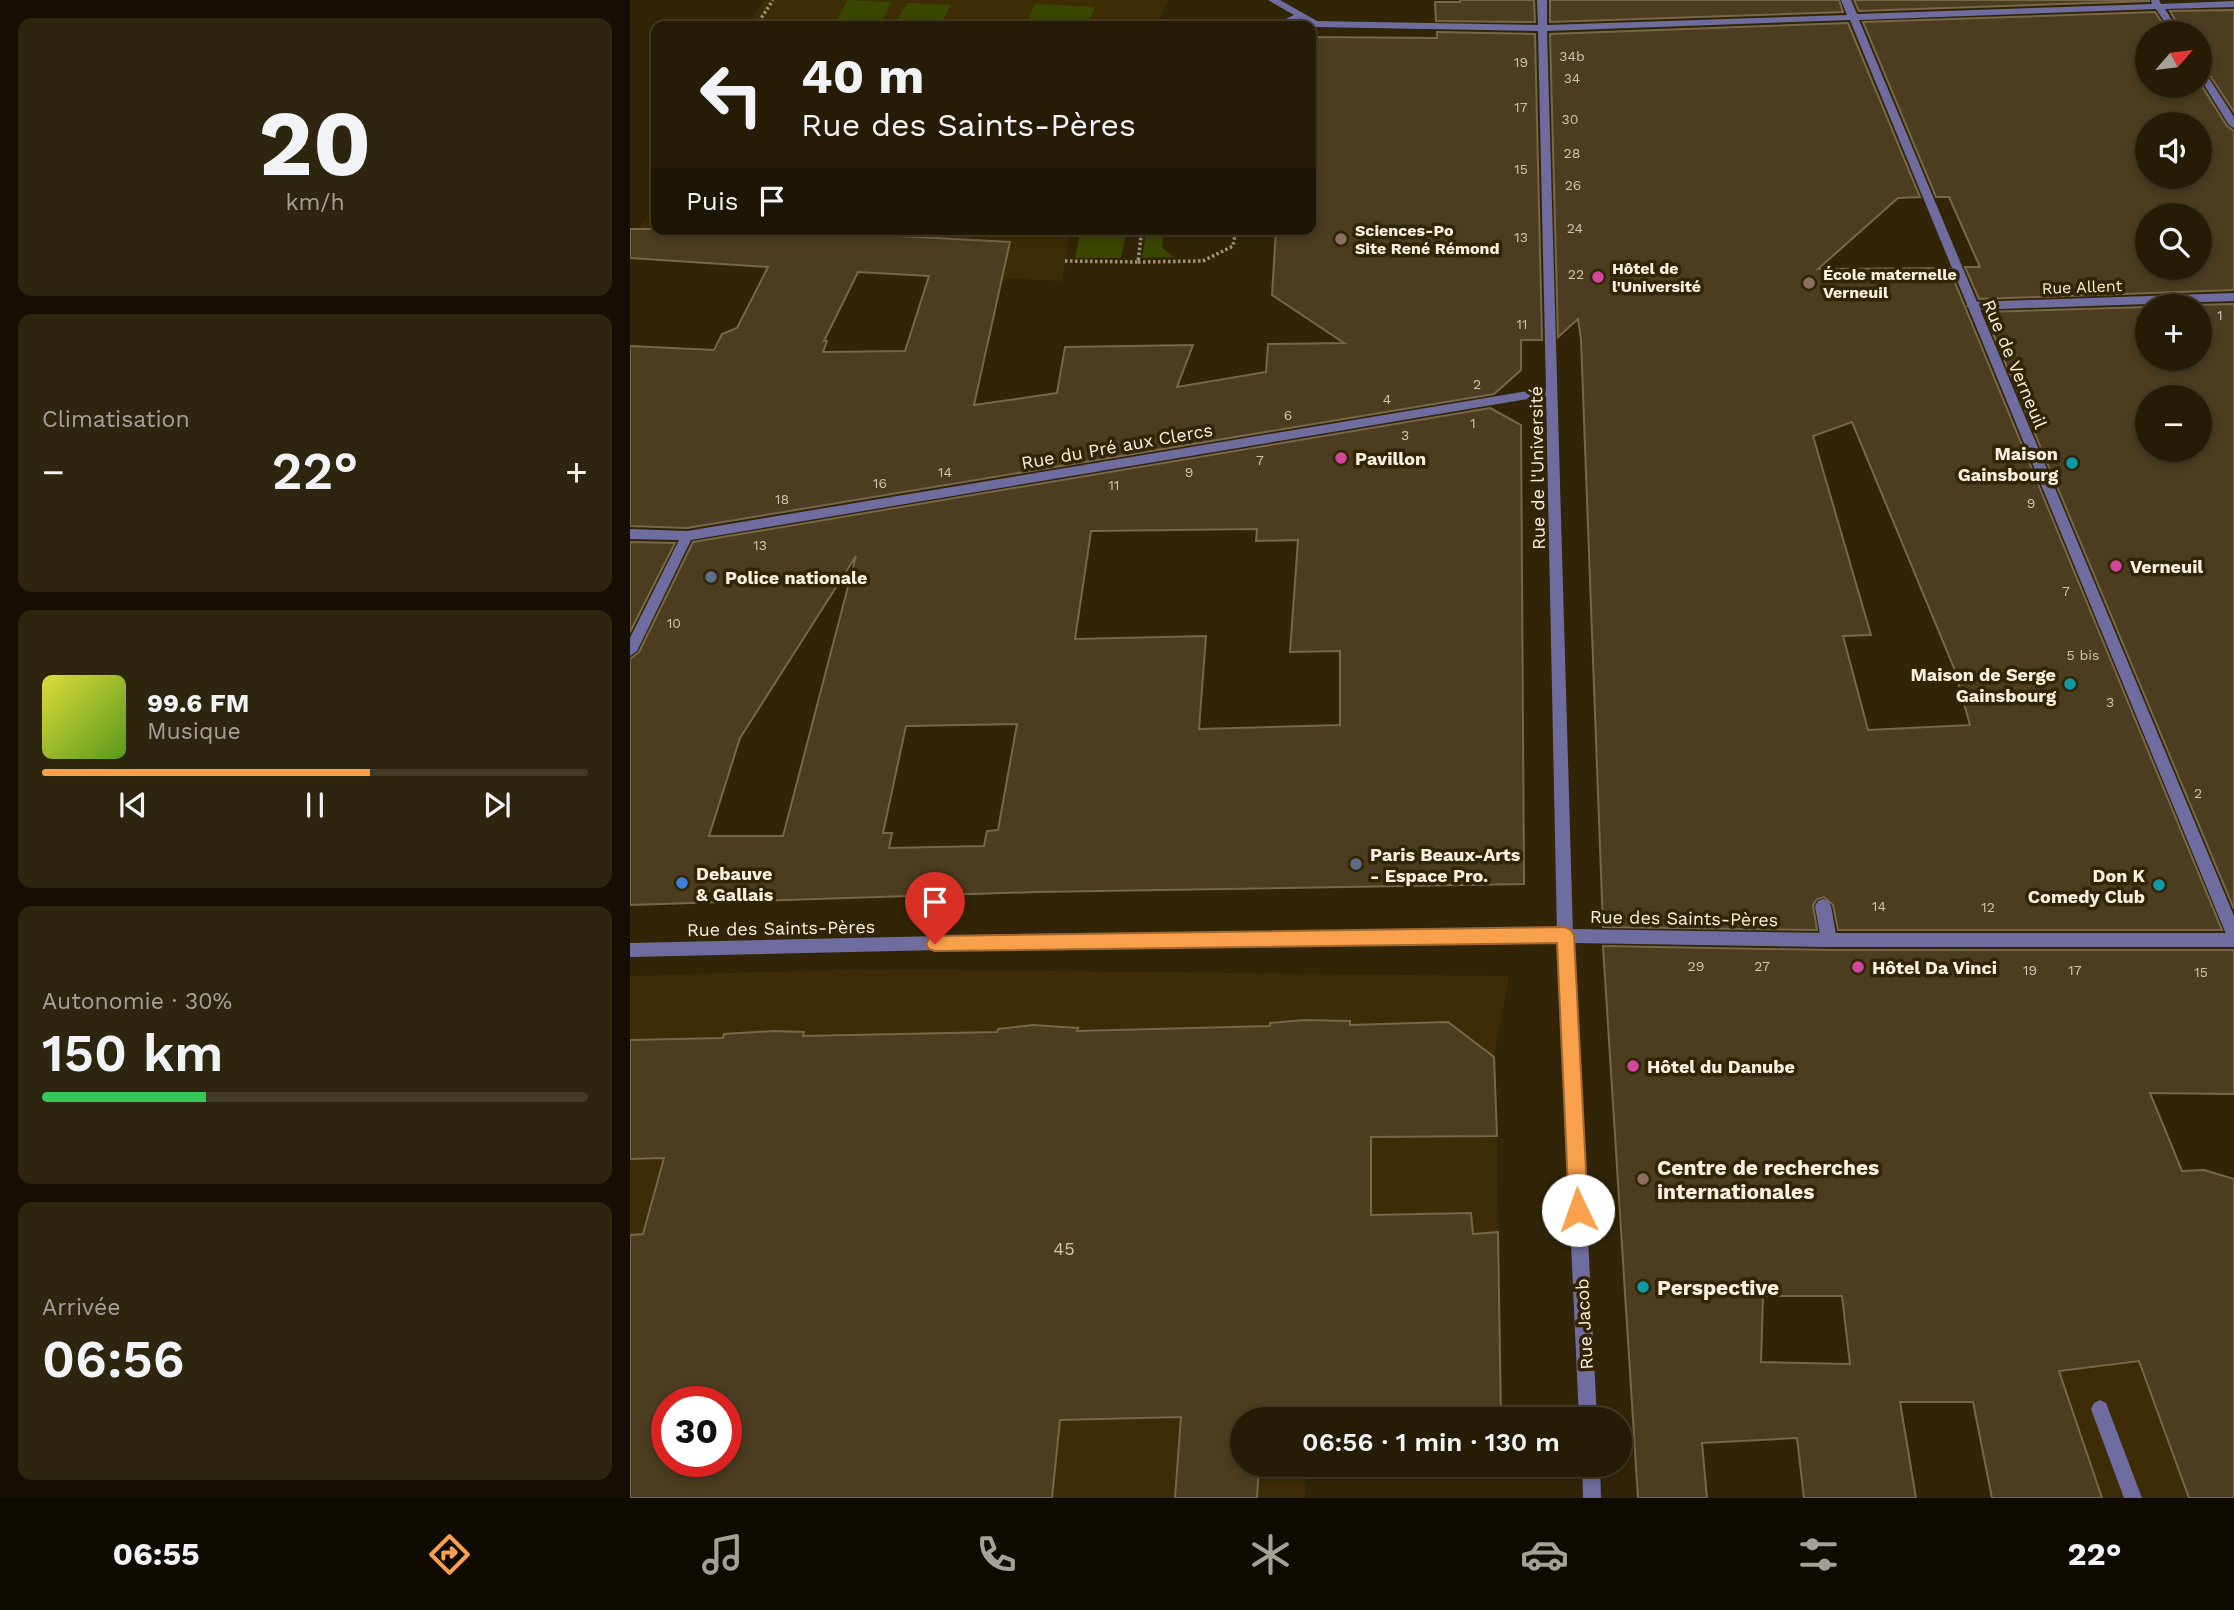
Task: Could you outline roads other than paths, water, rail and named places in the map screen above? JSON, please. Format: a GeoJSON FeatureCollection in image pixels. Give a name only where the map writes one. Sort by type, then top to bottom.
{"type":"FeatureCollection","features":[{"type":"Feature","properties":{"kind":"street"},"geometry":{"type":"LineString","coordinates":[[1272,0],[1310,21]]}},
{"type":"Feature","properties":{"kind":"street","name":"Rue de l'Université"},"geometry":{"type":"LineString","coordinates":[[1542,0],[1565,935]]}},
{"type":"Feature","properties":{"kind":"street","name":"Rue de Verneuil"},"geometry":{"type":"LineString","coordinates":[[1846,0],[2234,937]]}},
{"type":"Feature","properties":{"kind":"street"},"geometry":{"type":"LineString","coordinates":[[1316,24],[1542,28],[2156,3],[2234,4]]}},
{"type":"Feature","properties":{"kind":"street"},"geometry":{"type":"LineString","coordinates":[[2156,3],[2168,21]]}},
{"type":"Feature","properties":{"kind":"street"},"geometry":{"type":"LineString","coordinates":[[1287,21],[1300,15]]}},
{"type":"Feature","properties":{"kind":"street"},"geometry":{"type":"LineString","coordinates":[[2212,90],[2234,125]]}},
{"type":"Feature","properties":{"kind":"street","name":"Rue Allent"},"geometry":{"type":"LineString","coordinates":[[1972,306],[2234,297]]}},
{"type":"Feature","properties":{"kind":"street","name":"Rue du Pré aux Clercs"},"geometry":{"type":"LineString","coordinates":[[630,534],[687,536],[1553,391]]}},
{"type":"Feature","properties":{"kind":"street"},"geometry":{"type":"LineString","coordinates":[[630,651],[687,536]]}},
{"type":"Feature","properties":{"kind":"street"},"geometry":{"type":"LineString","coordinates":[[1823,906],[1829,940]]}},
{"type":"Feature","properties":{"kind":"street","name":"Rue des Saints-Pères"},"geometry":{"type":"LineString","coordinates":[[630,950],[1030,941],[1565,935],[1829,940],[2234,937]]}},
{"type":"Feature","properties":{"kind":"street","name":"Rue Jacob"},"geometry":{"type":"LineString","coordinates":[[1565,935],[1587,1407]]}},
{"type":"Feature","properties":{"kind":"street"},"geometry":{"type":"LineString","coordinates":[[2100,1409],[2133,1498]]}},
{"type":"Feature","properties":{"kind":"street"},"geometry":{"type":"LineString","coordinates":[[1591,1477],[1592,1498]]}},
{"type":"Feature","properties":{"kind":"place","name":"Sciences-Po Site René Rémond"},"geometry":{"type":"Point","coordinates":[1341,239]}},
{"type":"Feature","properties":{"kind":"place","name":"Hôtel de l'Université"},"geometry":{"type":"Point","coordinates":[1598,277]}},
{"type":"Feature","properties":{"kind":"place","name":"École maternelle Verneuil"},"geometry":{"type":"Point","coordinates":[1809,283]}},
{"type":"Feature","properties":{"kind":"place","name":"Pavillon"},"geometry":{"type":"Point","coordinates":[1341,458]}},
{"type":"Feature","properties":{"kind":"place","name":"Maison Gainsbourg"},"geometry":{"type":"Point","coordinates":[2072,463]}},
{"type":"Feature","properties":{"kind":"place","name":"Verneuil"},"geometry":{"type":"Point","coordinates":[2116,566]}},
{"type":"Feature","properties":{"kind":"place","name":"Police nationale"},"geometry":{"type":"Point","coordinates":[711,577]}},
{"type":"Feature","properties":{"kind":"place","name":"Maison de Serge Gainsbourg"},"geometry":{"type":"Point","coordinates":[2070,684]}},
{"type":"Feature","properties":{"kind":"place","name":"Paris Beaux-Arts - Espace Pro."},"geometry":{"type":"Point","coordinates":[1356,864]}},
{"type":"Feature","properties":{"kind":"place","name":"Debauve & Gallais"},"geometry":{"type":"Point","coordinates":[682,883]}},
{"type":"Feature","properties":{"kind":"place","name":"Don K Comedy Club"},"geometry":{"type":"Point","coordinates":[2159,885]}},
{"type":"Feature","properties":{"kind":"place","name":"Hôtel Da Vinci"},"geometry":{"type":"Point","coordinates":[1858,967]}},
{"type":"Feature","properties":{"kind":"place","name":"Hôtel du Danube"},"geometry":{"type":"Point","coordinates":[1633,1066]}},
{"type":"Feature","properties":{"kind":"place","name":"Centre de recherches internationales"},"geometry":{"type":"Point","coordinates":[1643,1179]}},
{"type":"Feature","properties":{"kind":"place","name":"Perspective"},"geometry":{"type":"Point","coordinates":[1643,1287]}}]}
